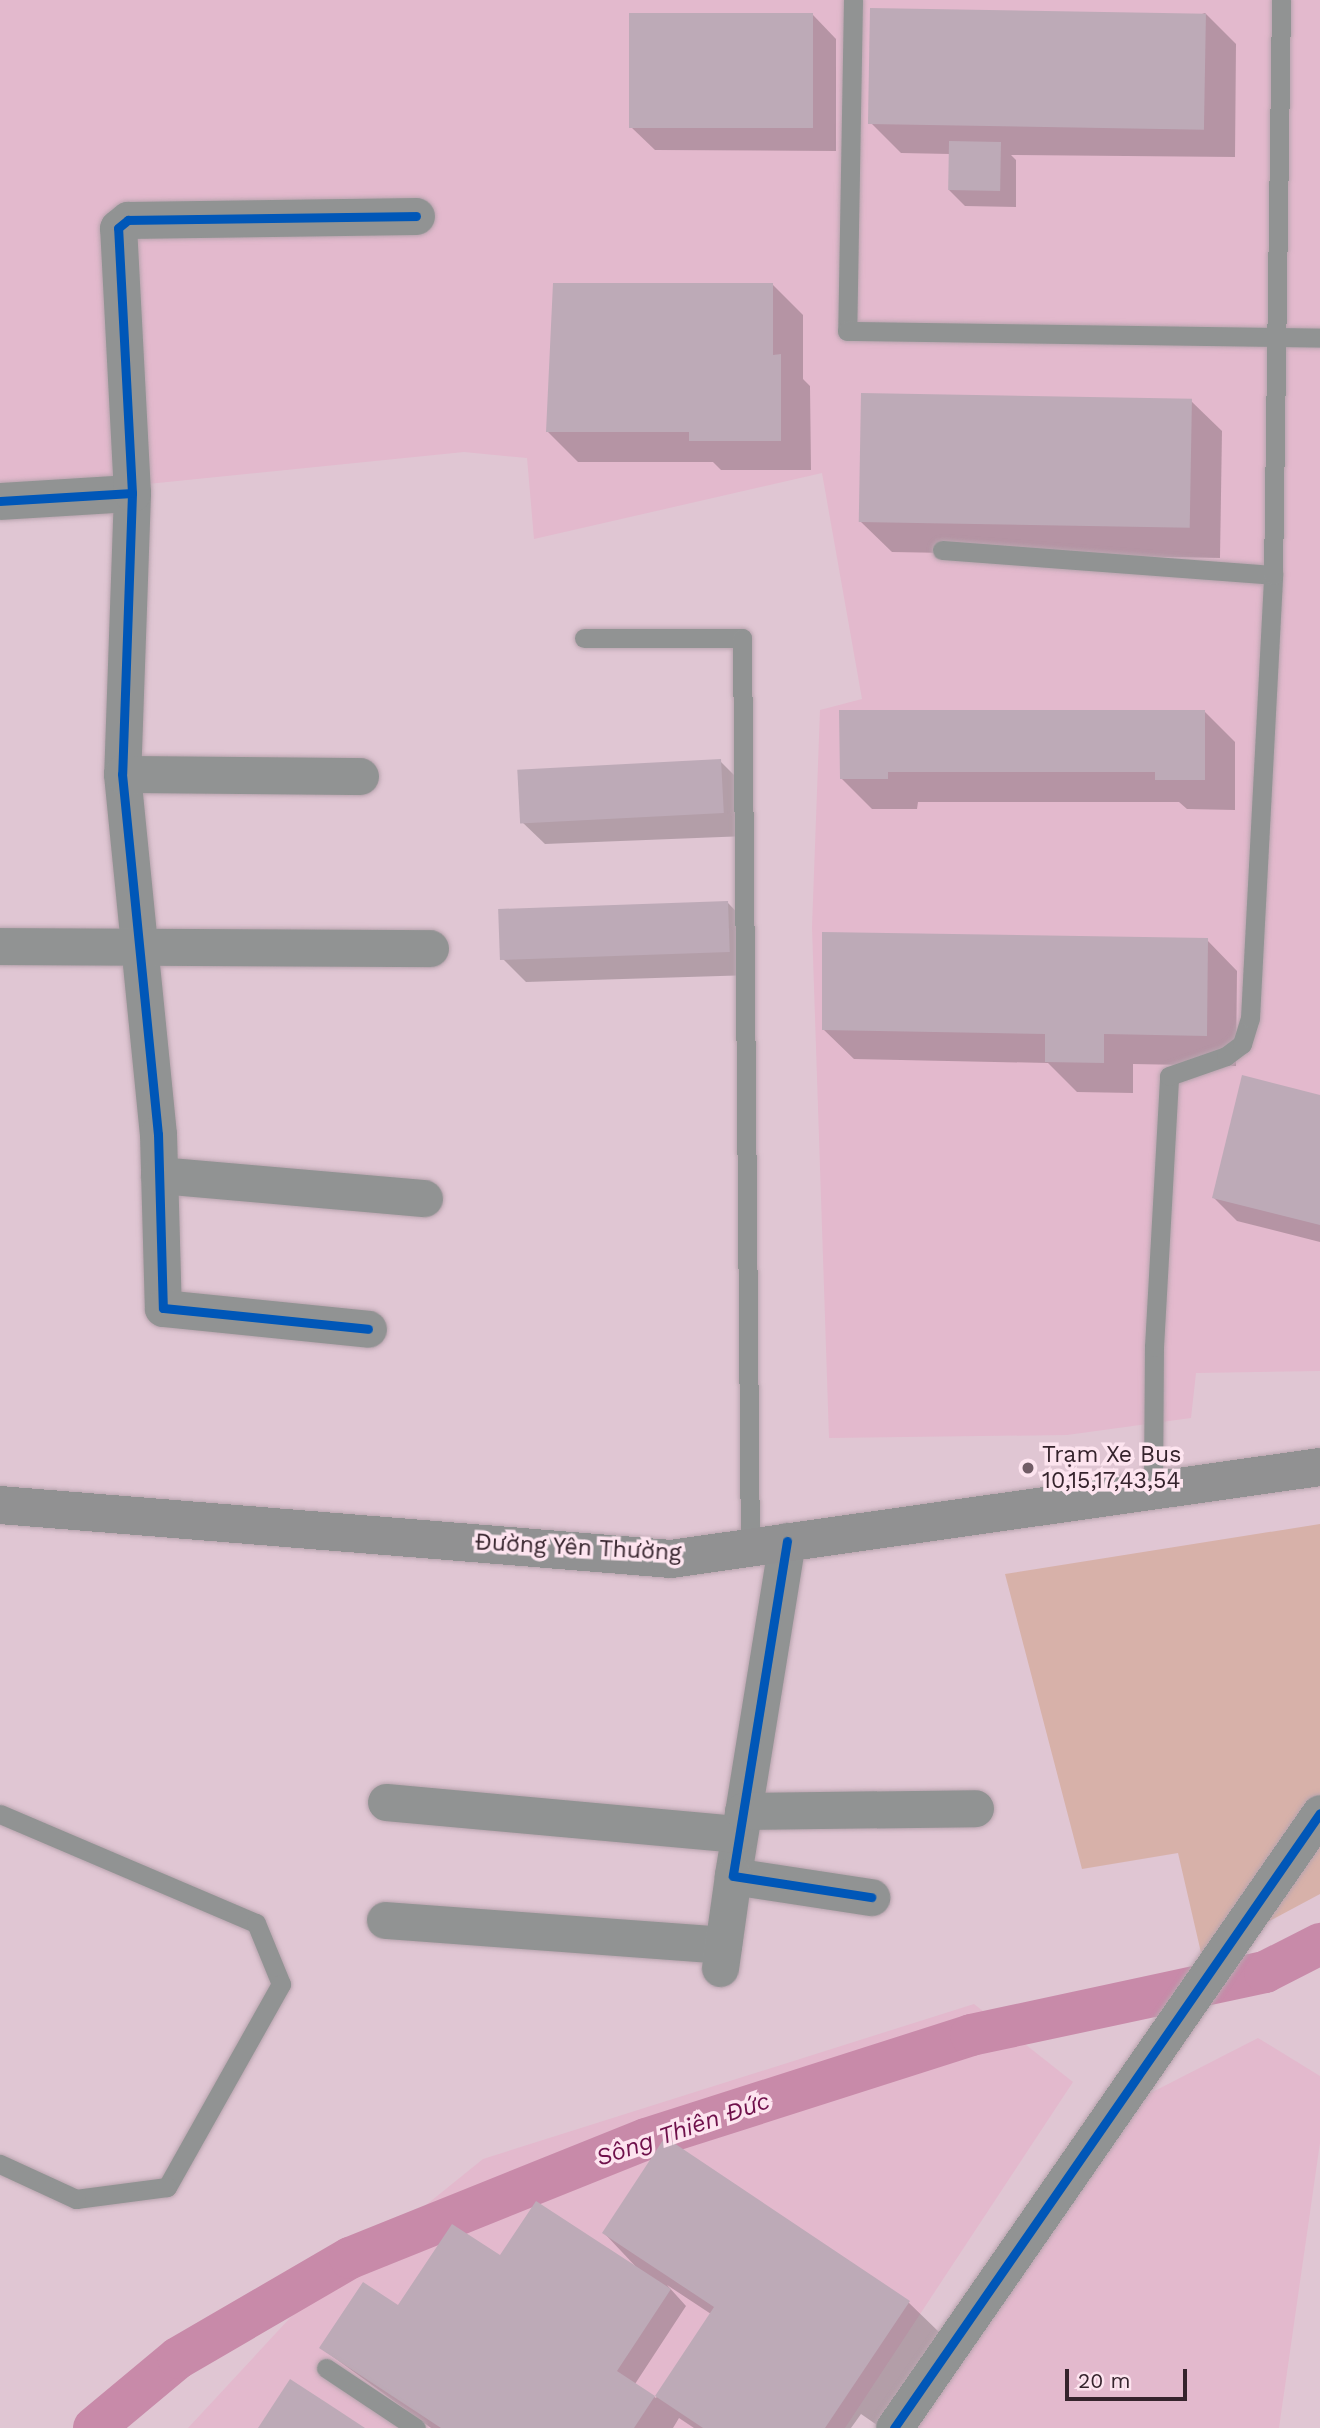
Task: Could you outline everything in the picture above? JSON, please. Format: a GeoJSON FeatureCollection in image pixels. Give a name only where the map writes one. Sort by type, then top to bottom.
{"type":"FeatureCollection","features":[{"type":"Feature","properties":{"kind":"main road","name":"Đường Yên Thường"},"geometry":{"type":"LineString","coordinates":[[0,1505],[671,1559],[1153,1488],[1320,1467]]}},
{"type":"Feature","properties":{"kind":"street"},"geometry":{"type":"LineString","coordinates":[[368,1329],[163,1308],[159,1175],[122,774],[132,493],[118,228],[128,220],[416,216]]}},
{"type":"Feature","properties":{"kind":"street"},"geometry":{"type":"LineString","coordinates":[[0,501],[132,493]]}},
{"type":"Feature","properties":{"kind":"street"},"geometry":{"type":"LineString","coordinates":[[122,774],[360,776]]}},
{"type":"Feature","properties":{"kind":"street"},"geometry":{"type":"LineString","coordinates":[[0,946],[430,948]]}},
{"type":"Feature","properties":{"kind":"street"},"geometry":{"type":"LineString","coordinates":[[159,1175],[424,1198]]}},
{"type":"Feature","properties":{"kind":"street"},"geometry":{"type":"LineString","coordinates":[[385,1920],[721,1957],[788,1541]]}},
{"type":"Feature","properties":{"kind":"street"},"geometry":{"type":"LineString","coordinates":[[386,1802],[741,1822],[975,1808]]}},
{"type":"Feature","properties":{"kind":"street"},"geometry":{"type":"LineString","coordinates":[[894,2428],[1320,1813]]}},
{"type":"Feature","properties":{"kind":"street"},"geometry":{"type":"LineString","coordinates":[[733,1876],[871,1897]]}},
{"type":"Feature","properties":{"kind":"lane"},"geometry":{"type":"LineString","coordinates":[[853,0],[848,331],[1320,338]]}},
{"type":"Feature","properties":{"kind":"lane"},"geometry":{"type":"LineString","coordinates":[[1153,1488],[1154,1347],[1169,1076],[1226,1056],[1242,1044],[1250,1018],[1273,575],[1281,0]]}},
{"type":"Feature","properties":{"kind":"lane"},"geometry":{"type":"LineString","coordinates":[[943,550],[1273,575]]}},
{"type":"Feature","properties":{"kind":"lane"},"geometry":{"type":"LineString","coordinates":[[584,638],[742,638],[750,1546]]}},
{"type":"Feature","properties":{"kind":"lane"},"geometry":{"type":"LineString","coordinates":[[0,1814],[256,1923],[281,1984],[167,2187],[76,2199],[0,2164]]}},
{"type":"Feature","properties":{"kind":"lane"},"geometry":{"type":"LineString","coordinates":[[326,2368],[416,2428]]}},
{"type":"Feature","properties":{"kind":"shaded area"},"geometry":{"type":"Polygon","coordinates":[[[0,0],[1320,0],[1320,1371],[1196,1373],[1191,1418],[1067,1435],[829,1438],[812,927],[820,710],[862,699],[822,473],[534,539],[527,458],[464,452],[0,499],[0,0]]]}},
{"type":"Feature","properties":{"kind":"shaded area"},"geometry":{"type":"Polygon","coordinates":[[[1320,1524],[1320,1894],[1202,1957],[1178,1853],[1082,1869],[1005,1574],[1320,1524]]]}},
{"type":"Feature","properties":{"kind":"shaded area"},"geometry":{"type":"Polygon","coordinates":[[[974,2004],[1073,2082],[845,2428],[188,2428],[302,2305],[483,2159],[974,2004]]]}},
{"type":"Feature","properties":{"kind":"shaded area"},"geometry":{"type":"Polygon","coordinates":[[[1258,2038],[1320,2076],[1320,2143],[1279,2428],[916,2428],[1133,2102],[1258,2038]]]}},
{"type":"Feature","properties":{"kind":"building"},"geometry":{"type":"Polygon","coordinates":[[[870,8],[1206,14],[1204,130],[868,124],[870,8]]]}},
{"type":"Feature","properties":{"kind":"building"},"geometry":{"type":"Polygon","coordinates":[[[629,13],[813,13],[813,128],[629,128],[629,13]]]}},
{"type":"Feature","properties":{"kind":"building"},"geometry":{"type":"Polygon","coordinates":[[[949,141],[1001,142],[1000,191],[948,190],[949,141]]]}},
{"type":"Feature","properties":{"kind":"building"},"geometry":{"type":"Polygon","coordinates":[[[553,283],[773,283],[773,355],[781,354],[781,441],[689,441],[689,432],[546,432],[553,283]]]}},
{"type":"Feature","properties":{"kind":"building"},"geometry":{"type":"Polygon","coordinates":[[[861,393],[1192,399],[1190,528],[859,522],[861,393]]]}},
{"type":"Feature","properties":{"kind":"building"},"geometry":{"type":"Polygon","coordinates":[[[839,710],[1205,710],[1205,780],[1155,780],[1155,772],[888,772],[888,779],[840,779],[839,710]]]}},
{"type":"Feature","properties":{"kind":"building"},"geometry":{"type":"Polygon","coordinates":[[[721,759],[724,813],[520,824],[517,770],[721,759]]]}},
{"type":"Feature","properties":{"kind":"building"},"geometry":{"type":"Polygon","coordinates":[[[728,901],[730,952],[500,960],[498,909],[728,901]]]}},
{"type":"Feature","properties":{"kind":"building"},"geometry":{"type":"Polygon","coordinates":[[[822,932],[1208,938],[1207,1036],[1104,1034],[1104,1063],[1045,1062],[1045,1034],[822,1030],[822,932]]]}},
{"type":"Feature","properties":{"kind":"building"},"geometry":{"type":"Polygon","coordinates":[[[1242,1075],[1320,1095],[1320,1225],[1212,1198],[1242,1075]]]}},
{"type":"Feature","properties":{"kind":"building"},"geometry":{"type":"Polygon","coordinates":[[[665,2137],[910,2301],[825,2428],[703,2428],[655,2396],[714,2307],[602,2233],[665,2137]]]}},
{"type":"Feature","properties":{"kind":"building"},"geometry":{"type":"Polygon","coordinates":[[[536,2201],[671,2289],[617,2371],[655,2396],[634,2428],[441,2428],[319,2348],[363,2282],[398,2305],[452,2224],[500,2255],[536,2201]]]}},
{"type":"Feature","properties":{"kind":"building"},"geometry":{"type":"Polygon","coordinates":[[[290,2379],[327,2403],[365,2428],[258,2428],[290,2379]]]}},
{"type":"Feature","properties":{"kind":"waterway","name":"Sông Thiên Đức"},"geometry":{"type":"LineString","coordinates":[[94,2428],[178,2358],[350,2258],[646,2139],[971,2035],[1265,1972],[1320,1944]]}},
{"type":"Feature","properties":{"kind":"cycle path"},"geometry":{"type":"LineString","coordinates":[[0,501],[132,493],[118,228],[128,220],[416,216]]}},
{"type":"Feature","properties":{"kind":"cycle path"},"geometry":{"type":"LineString","coordinates":[[132,493],[122,774],[158,1134],[163,1308],[368,1329]]}},
{"type":"Feature","properties":{"kind":"cycle path"},"geometry":{"type":"LineString","coordinates":[[787,1541],[733,1876],[871,1897]]}},
{"type":"Feature","properties":{"kind":"cycle path"},"geometry":{"type":"LineString","coordinates":[[894,2428],[1320,1813]]}},
{"type":"Feature","properties":{"kind":"place","name":"Trạm Xe Bus 10,15,17,43,54"},"geometry":{"type":"Point","coordinates":[1028,1468]}}]}
